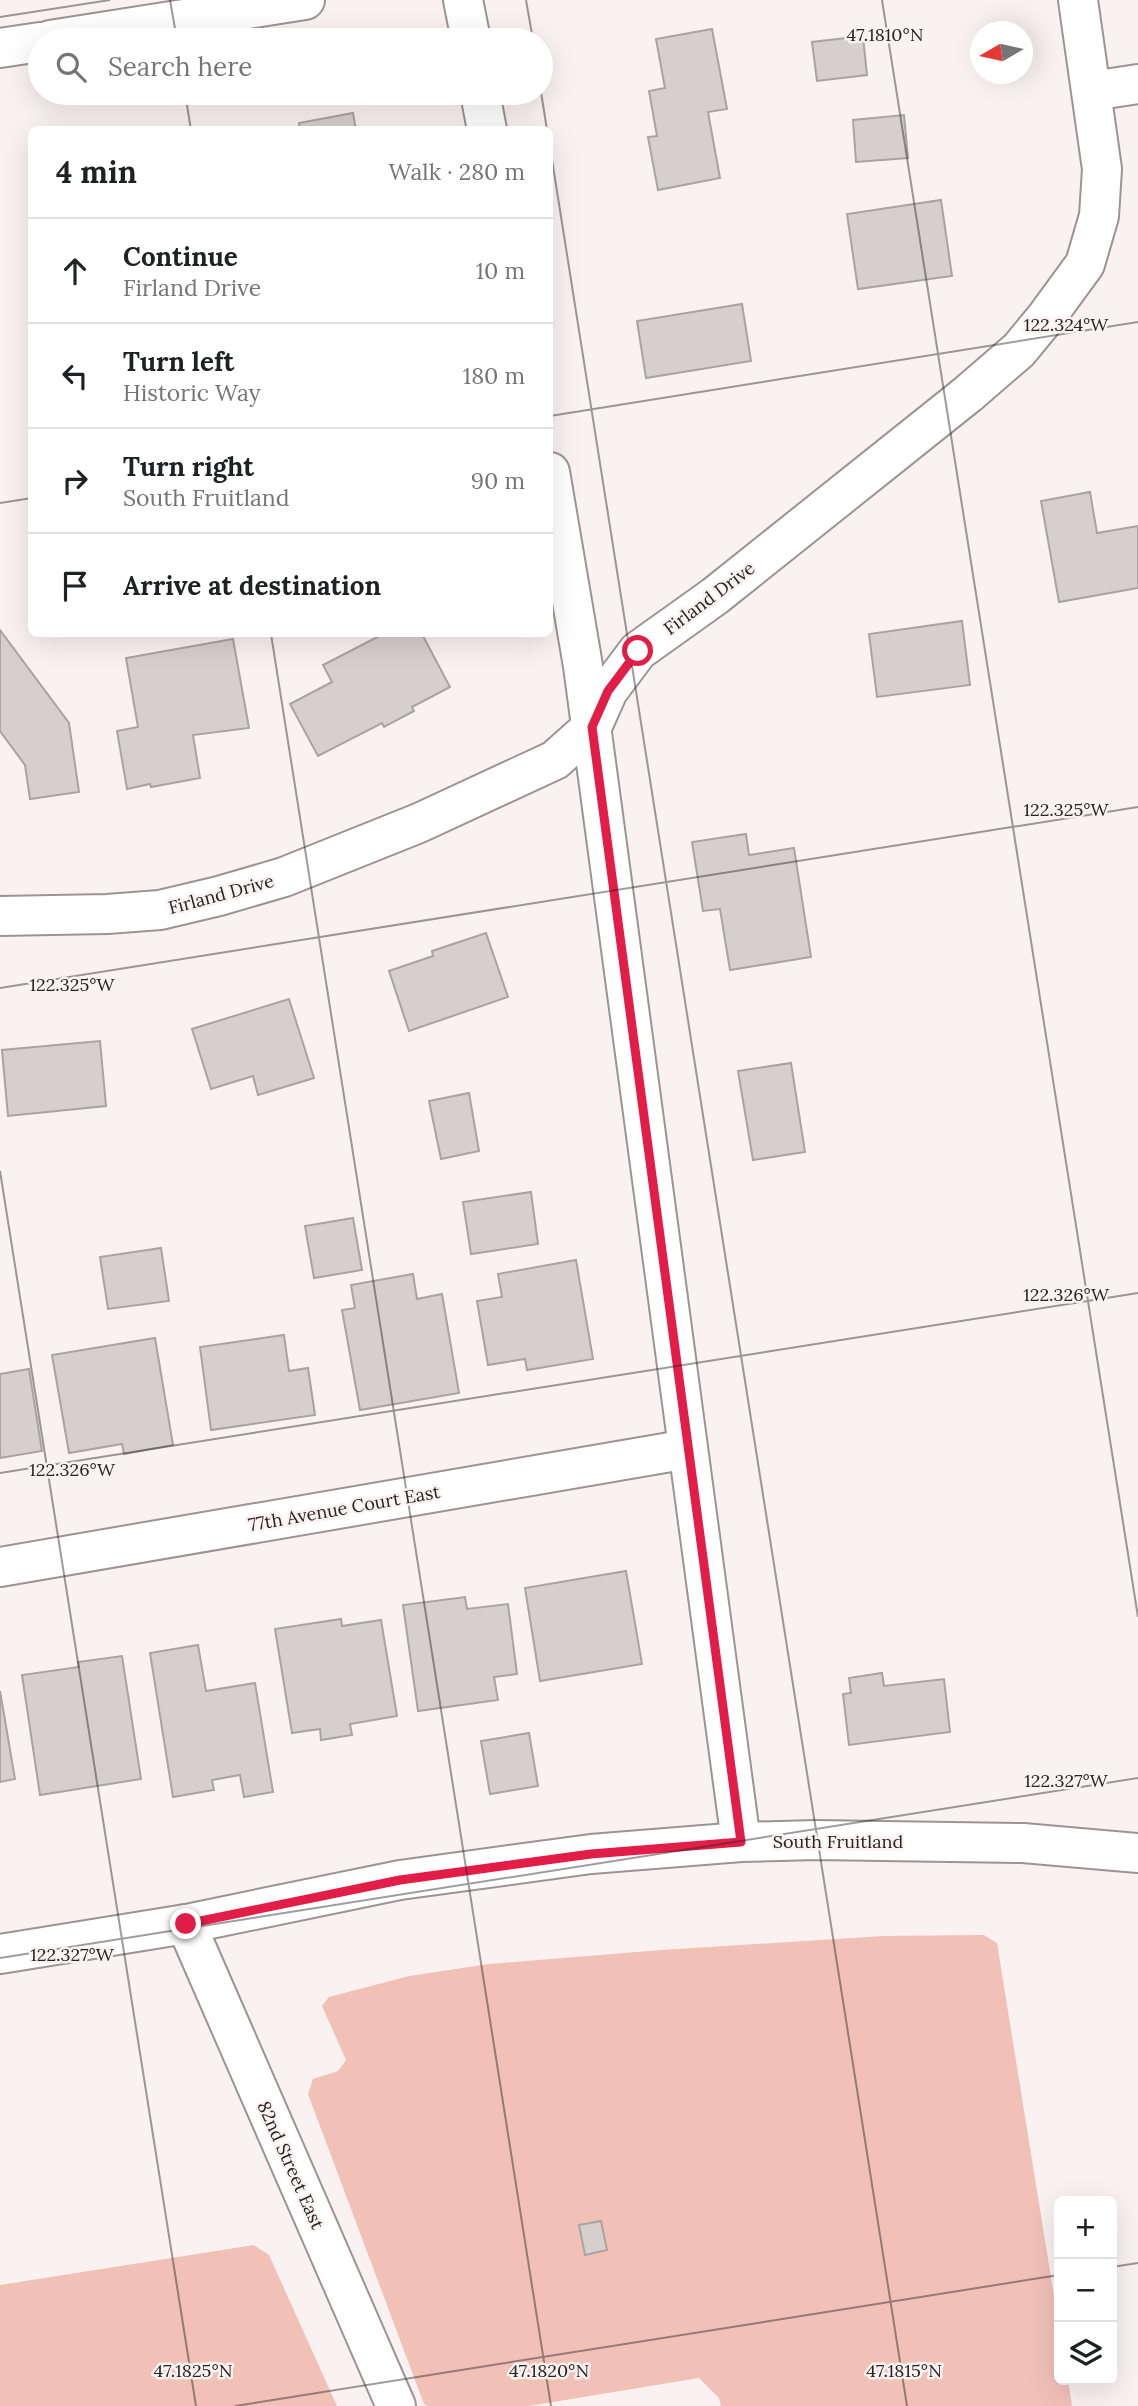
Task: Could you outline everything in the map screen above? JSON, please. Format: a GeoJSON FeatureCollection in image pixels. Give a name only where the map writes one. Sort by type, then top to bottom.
{"type":"FeatureCollection","features":[{"type":"Feature","properties":{"kind":"street"},"geometry":{"type":"LineString","coordinates":[[126,28],[305,0]]}},
{"type":"Feature","properties":{"kind":"street"},"geometry":{"type":"LineString","coordinates":[[463,0],[469,28]]}},
{"type":"Feature","properties":{"kind":"street","name":"Firland Drive"},"geometry":{"type":"LineString","coordinates":[[0,916],[107,914],[160,909],[284,877],[419,823],[555,760],[592,727],[608,691],[638,651],[715,596],[1018,351],[1085,264],[1099,216],[1101,169],[1078,0]]}},
{"type":"Feature","properties":{"kind":"street"},"geometry":{"type":"LineString","coordinates":[[0,48],[28,44]]}},
{"type":"Feature","properties":{"kind":"street"},"geometry":{"type":"LineString","coordinates":[[1092,91],[1138,84]]}},
{"type":"Feature","properties":{"kind":"street"},"geometry":{"type":"LineString","coordinates":[[483,105],[486,126]]}},
{"type":"Feature","properties":{"kind":"street"},"geometry":{"type":"LineString","coordinates":[[553,490],[592,727],[741,1842]]}},
{"type":"Feature","properties":{"kind":"street","name":"77th Avenue Court East"},"geometry":{"type":"LineString","coordinates":[[0,1567],[688,1449]]}},
{"type":"Feature","properties":{"kind":"street","name":"South Fruitland"},"geometry":{"type":"LineString","coordinates":[[0,1954],[186,1924],[400,1880],[591,1854],[741,1842],[815,1840],[1023,1843],[1138,1853]]}},
{"type":"Feature","properties":{"kind":"street","name":"82nd Street East"},"geometry":{"type":"LineString","coordinates":[[186,1924],[396,2406]]}},
{"type":"Feature","properties":{"kind":"shaded area"},"geometry":{"type":"Polygon","coordinates":[[[984,1935],[997,1943],[1054,2296],[1054,2385],[1069,2385],[1072,2406],[721,2406],[719,2398],[699,2378],[529,2406],[424,2404],[308,2094],[313,2079],[338,2071],[346,2060],[322,2006],[329,1997],[409,1976],[489,1964],[883,1936],[984,1935]]]}},
{"type":"Feature","properties":{"kind":"shaded area"},"geometry":{"type":"Polygon","coordinates":[[[254,2245],[269,2255],[337,2406],[0,2406],[0,2285],[254,2245]]]}},
{"type":"Feature","properties":{"kind":"building"},"geometry":{"type":"Polygon","coordinates":[[[712,29],[727,109],[708,112],[720,178],[658,190],[648,137],[657,136],[649,91],[665,88],[656,39],[712,29]]]}},
{"type":"Feature","properties":{"kind":"building"},"geometry":{"type":"Polygon","coordinates":[[[863,36],[867,75],[817,81],[812,42],[863,36]]]}},
{"type":"Feature","properties":{"kind":"building"},"geometry":{"type":"Polygon","coordinates":[[[353,113],[355,126],[299,126],[299,123],[353,113]]]}},
{"type":"Feature","properties":{"kind":"building"},"geometry":{"type":"Polygon","coordinates":[[[904,115],[908,158],[856,162],[853,120],[904,115]]]}},
{"type":"Feature","properties":{"kind":"building"},"geometry":{"type":"Polygon","coordinates":[[[941,200],[952,276],[858,289],[847,214],[941,200]]]}},
{"type":"Feature","properties":{"kind":"building"},"geometry":{"type":"Polygon","coordinates":[[[742,304],[751,361],[646,378],[637,321],[742,304]]]}},
{"type":"Feature","properties":{"kind":"building"},"geometry":{"type":"Polygon","coordinates":[[[1090,492],[1097,533],[1138,526],[1138,588],[1059,602],[1041,501],[1090,492]]]}},
{"type":"Feature","properties":{"kind":"building"},"geometry":{"type":"Polygon","coordinates":[[[962,621],[970,685],[877,697],[869,634],[962,621]]]}},
{"type":"Feature","properties":{"kind":"building"},"geometry":{"type":"Polygon","coordinates":[[[0,630],[69,723],[79,792],[30,799],[25,765],[0,731],[0,630]]]}},
{"type":"Feature","properties":{"kind":"building"},"geometry":{"type":"Polygon","coordinates":[[[377,637],[424,637],[450,687],[412,707],[414,711],[384,727],[382,723],[318,756],[290,704],[332,682],[323,665],[377,637]]]}},
{"type":"Feature","properties":{"kind":"building"},"geometry":{"type":"Polygon","coordinates":[[[233,639],[249,728],[193,735],[200,778],[127,789],[117,731],[138,727],[126,658],[233,639]]]}},
{"type":"Feature","properties":{"kind":"building"},"geometry":{"type":"Polygon","coordinates":[[[746,834],[749,855],[794,848],[811,957],[730,970],[720,909],[703,911],[692,842],[746,834]]]}},
{"type":"Feature","properties":{"kind":"building"},"geometry":{"type":"Polygon","coordinates":[[[486,933],[508,997],[409,1031],[389,971],[433,956],[432,951],[486,933]]]}},
{"type":"Feature","properties":{"kind":"building"},"geometry":{"type":"Polygon","coordinates":[[[289,999],[314,1078],[258,1095],[253,1076],[211,1089],[192,1029],[289,999]]]}},
{"type":"Feature","properties":{"kind":"building"},"geometry":{"type":"Polygon","coordinates":[[[100,1041],[106,1106],[8,1116],[2,1050],[100,1041]]]}},
{"type":"Feature","properties":{"kind":"building"},"geometry":{"type":"Polygon","coordinates":[[[791,1063],[805,1152],[753,1160],[738,1071],[791,1063]]]}},
{"type":"Feature","properties":{"kind":"building"},"geometry":{"type":"Polygon","coordinates":[[[469,1093],[479,1151],[441,1159],[429,1101],[469,1093]]]}},
{"type":"Feature","properties":{"kind":"building"},"geometry":{"type":"Polygon","coordinates":[[[531,1192],[538,1244],[471,1254],[463,1202],[531,1192]]]}},
{"type":"Feature","properties":{"kind":"building"},"geometry":{"type":"Polygon","coordinates":[[[353,1218],[362,1270],[314,1278],[305,1226],[353,1218]]]}},
{"type":"Feature","properties":{"kind":"building"},"geometry":{"type":"Polygon","coordinates":[[[161,1248],[169,1301],[108,1309],[100,1257],[161,1248]]]}},
{"type":"Feature","properties":{"kind":"building"},"geometry":{"type":"Polygon","coordinates":[[[576,1260],[593,1359],[527,1370],[525,1359],[488,1365],[477,1301],[502,1297],[498,1274],[576,1260]]]}},
{"type":"Feature","properties":{"kind":"building"},"geometry":{"type":"Polygon","coordinates":[[[413,1274],[417,1299],[442,1294],[459,1393],[360,1410],[342,1310],[355,1308],[351,1285],[413,1274]]]}},
{"type":"Feature","properties":{"kind":"building"},"geometry":{"type":"Polygon","coordinates":[[[284,1335],[289,1371],[308,1368],[315,1415],[211,1430],[200,1347],[284,1335]]]}},
{"type":"Feature","properties":{"kind":"building"},"geometry":{"type":"Polygon","coordinates":[[[155,1338],[173,1445],[124,1454],[122,1444],[69,1453],[52,1355],[155,1338]]]}},
{"type":"Feature","properties":{"kind":"building"},"geometry":{"type":"Polygon","coordinates":[[[29,1369],[42,1451],[0,1458],[0,1374],[29,1369]]]}},
{"type":"Feature","properties":{"kind":"building"},"geometry":{"type":"Polygon","coordinates":[[[626,1571],[642,1664],[540,1681],[525,1588],[626,1571]]]}},
{"type":"Feature","properties":{"kind":"building"},"geometry":{"type":"Polygon","coordinates":[[[465,1597],[467,1609],[508,1604],[517,1674],[494,1677],[498,1700],[418,1711],[403,1605],[465,1597]]]}},
{"type":"Feature","properties":{"kind":"building"},"geometry":{"type":"Polygon","coordinates":[[[341,1619],[342,1626],[381,1620],[397,1716],[350,1724],[352,1735],[321,1740],[320,1729],[292,1733],[275,1629],[341,1619]]]}},
{"type":"Feature","properties":{"kind":"building"},"geometry":{"type":"Polygon","coordinates":[[[198,1645],[206,1691],[255,1683],[273,1792],[244,1797],[240,1775],[212,1780],[214,1790],[173,1797],[150,1653],[198,1645]]]}},
{"type":"Feature","properties":{"kind":"building"},"geometry":{"type":"Polygon","coordinates":[[[122,1656],[141,1779],[40,1795],[22,1675],[79,1667],[78,1662],[122,1656]]]}},
{"type":"Feature","properties":{"kind":"building"},"geometry":{"type":"Polygon","coordinates":[[[882,1673],[884,1686],[944,1679],[950,1732],[849,1745],[843,1694],[851,1693],[849,1678],[882,1673]]]}},
{"type":"Feature","properties":{"kind":"building"},"geometry":{"type":"Polygon","coordinates":[[[0,1691],[15,1779],[0,1782],[0,1691]]]}},
{"type":"Feature","properties":{"kind":"building"},"geometry":{"type":"Polygon","coordinates":[[[529,1733],[538,1786],[490,1794],[481,1741],[529,1733]]]}},
{"type":"Feature","properties":{"kind":"building"},"geometry":{"type":"Polygon","coordinates":[[[601,2221],[607,2250],[585,2255],[579,2225],[601,2221]]]}},
{"type":"Feature","properties":{"kind":"route"},"geometry":{"type":"LineString","coordinates":[[186,1924],[400,1880],[591,1854],[741,1842],[592,727],[608,691],[638,651]]}}]}
